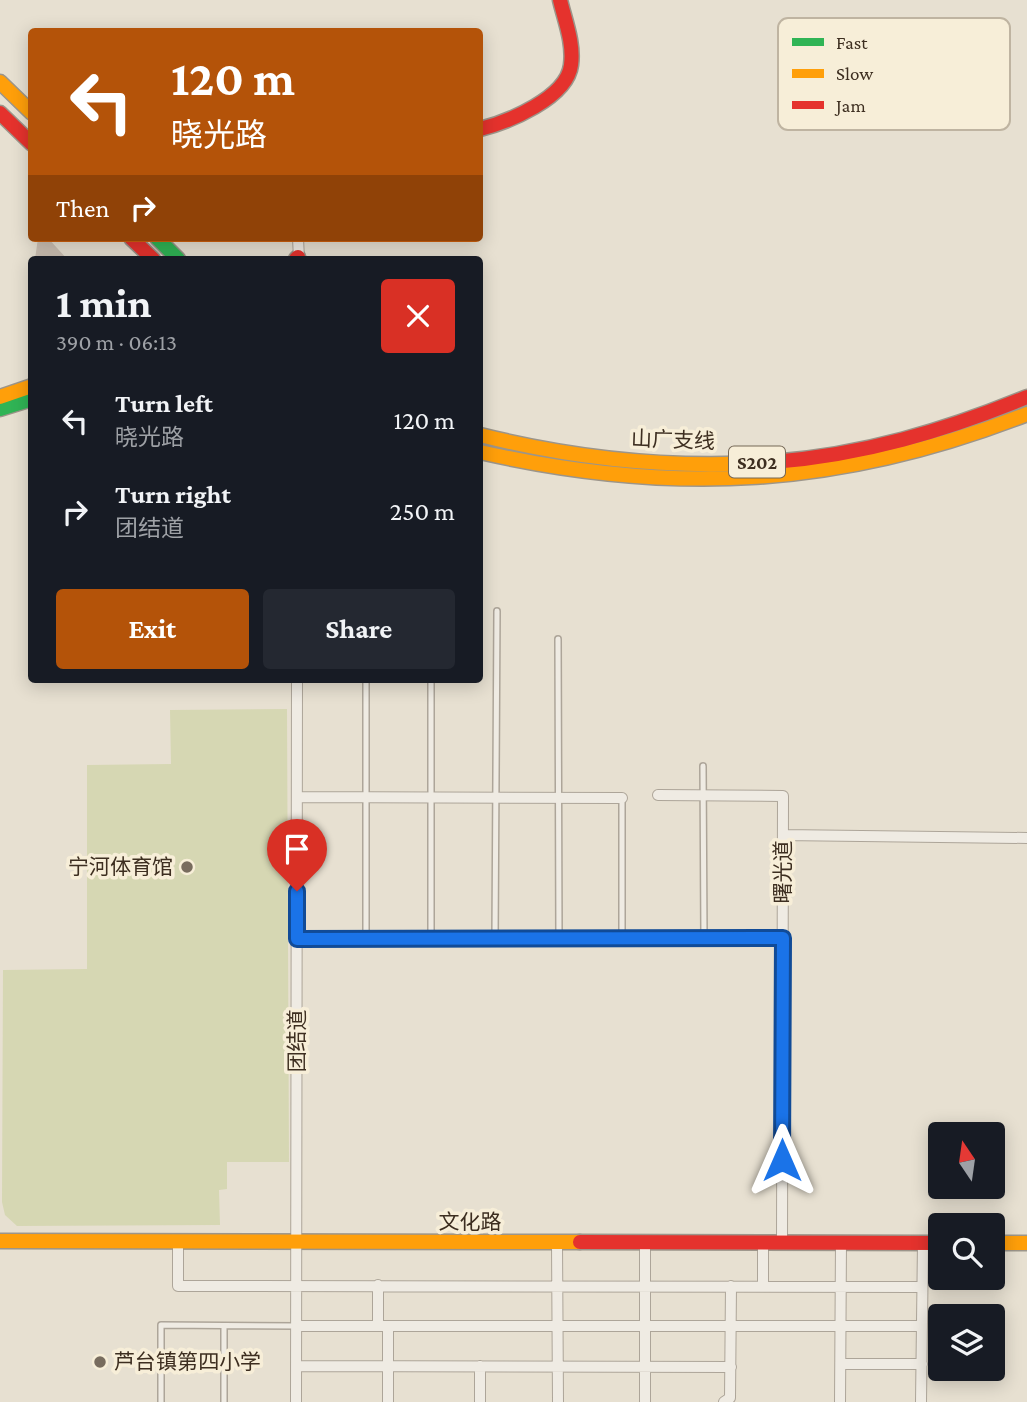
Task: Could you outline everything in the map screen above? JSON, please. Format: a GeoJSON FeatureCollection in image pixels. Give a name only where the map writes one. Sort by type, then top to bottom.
{"type":"FeatureCollection","features":[{"type":"Feature","properties":{"kind":"main road"},"geometry":{"type":"LineString","coordinates":[[483,120],[512,111],[561,70],[562,50],[553,0]]}},
{"type":"Feature","properties":{"kind":"main road"},"geometry":{"type":"LineString","coordinates":[[483,128],[513,120],[563,82],[570,62],[560,0]]}},
{"type":"Feature","properties":{"kind":"main road"},"geometry":{"type":"LineString","coordinates":[[0,82],[28,109]]}},
{"type":"Feature","properties":{"kind":"main road"},"geometry":{"type":"LineString","coordinates":[[17,99],[0,115],[28,140]]}},
{"type":"Feature","properties":{"kind":"main road"},"geometry":{"type":"LineString","coordinates":[[135,242],[150,256]]}},
{"type":"Feature","properties":{"kind":"main road"},"geometry":{"type":"LineString","coordinates":[[161,242],[175,256]]}},
{"type":"Feature","properties":{"kind":"main road"},"geometry":{"type":"LineString","coordinates":[[0,397],[28,387]]}},
{"type":"Feature","properties":{"kind":"main road","name":"山广支线"},"geometry":{"type":"LineString","coordinates":[[483,436],[537,449],[607,458],[689,463],[788,461],[856,452],[902,442],[963,424],[1027,397]]}},
{"type":"Feature","properties":{"kind":"main road"},"geometry":{"type":"LineString","coordinates":[[0,409],[28,400]]}},
{"type":"Feature","properties":{"kind":"main road","name":"山广支线"},"geometry":{"type":"LineString","coordinates":[[483,453],[575,473],[636,478],[798,475],[907,456],[1027,414]]}},
{"type":"Feature","properties":{"kind":"main road","name":"文化路"},"geometry":{"type":"LineString","coordinates":[[0,1241],[928,1243]]}},
{"type":"Feature","properties":{"kind":"main road"},"geometry":{"type":"LineString","coordinates":[[1005,1243],[1027,1244]]}},
{"type":"Feature","properties":{"kind":"street","name":"团结道"},"geometry":{"type":"LineString","coordinates":[[296,1402],[297,683]]}},
{"type":"Feature","properties":{"kind":"street"},"geometry":{"type":"LineString","coordinates":[[658,795],[703,795]]}},
{"type":"Feature","properties":{"kind":"street","name":"曙光道"},"geometry":{"type":"LineString","coordinates":[[703,795],[783,796],[782,1243]]}},
{"type":"Feature","properties":{"kind":"street"},"geometry":{"type":"LineString","coordinates":[[297,797],[622,798]]}},
{"type":"Feature","properties":{"kind":"street"},"geometry":{"type":"LineString","coordinates":[[783,835],[1027,838]]}},
{"type":"Feature","properties":{"kind":"street"},"geometry":{"type":"LineString","coordinates":[[297,939],[783,938]]}},
{"type":"Feature","properties":{"kind":"street"},"geometry":{"type":"LineString","coordinates":[[178,1242],[178,1286],[922,1287]]}},
{"type":"Feature","properties":{"kind":"street"},"geometry":{"type":"LineString","coordinates":[[557,1243],[558,1402]]}},
{"type":"Feature","properties":{"kind":"street"},"geometry":{"type":"LineString","coordinates":[[645,1243],[645,1402]]}},
{"type":"Feature","properties":{"kind":"street"},"geometry":{"type":"LineString","coordinates":[[763,1243],[763,1286]]}},
{"type":"Feature","properties":{"kind":"street"},"geometry":{"type":"LineString","coordinates":[[841,1243],[841,1402]]}},
{"type":"Feature","properties":{"kind":"street"},"geometry":{"type":"LineString","coordinates":[[921,1402],[923,1243]]}},
{"type":"Feature","properties":{"kind":"street"},"geometry":{"type":"LineString","coordinates":[[379,1285],[388,1366],[388,1402]]}},
{"type":"Feature","properties":{"kind":"street"},"geometry":{"type":"LineString","coordinates":[[723,1402],[730,1398],[731,1286]]}},
{"type":"Feature","properties":{"kind":"street"},"geometry":{"type":"LineString","coordinates":[[297,1326],[922,1326]]}},
{"type":"Feature","properties":{"kind":"street"},"geometry":{"type":"LineString","coordinates":[[841,1364],[922,1364]]}},
{"type":"Feature","properties":{"kind":"street"},"geometry":{"type":"LineString","coordinates":[[296,1366],[731,1367]]}},
{"type":"Feature","properties":{"kind":"street"},"geometry":{"type":"LineString","coordinates":[[480,1366],[480,1402]]}},
{"type":"Feature","properties":{"kind":"lane"},"geometry":{"type":"LineString","coordinates":[[495,938],[497,611]]}},
{"type":"Feature","properties":{"kind":"lane"},"geometry":{"type":"LineString","coordinates":[[558,639],[559,938]]}},
{"type":"Feature","properties":{"kind":"lane"},"geometry":{"type":"LineString","coordinates":[[366,683],[366,939]]}},
{"type":"Feature","properties":{"kind":"lane"},"geometry":{"type":"LineString","coordinates":[[431,683],[431,939]]}},
{"type":"Feature","properties":{"kind":"lane"},"geometry":{"type":"LineString","coordinates":[[703,766],[704,938]]}},
{"type":"Feature","properties":{"kind":"lane"},"geometry":{"type":"LineString","coordinates":[[622,798],[622,938]]}},
{"type":"Feature","properties":{"kind":"lane"},"geometry":{"type":"LineString","coordinates":[[161,1402],[161,1325],[297,1326]]}},
{"type":"Feature","properties":{"kind":"lane"},"geometry":{"type":"LineString","coordinates":[[224,1325],[225,1402]]}},
{"type":"Feature","properties":{"kind":"green space","name":"宁河体育馆"},"geometry":{"type":"Polygon","coordinates":[[[287,709],[289,1162],[227,1162],[227,1189],[219,1190],[220,1225],[17,1226],[5,1215],[2,1202],[3,970],[87,969],[87,765],[171,764],[170,710],[287,709]]]}},
{"type":"Feature","properties":{"kind":"building"},"geometry":{"type":"Polygon","coordinates":[[[37,242],[52,242],[64,256],[35,256],[37,242]]]}},
{"type":"Feature","properties":{"kind":"traffic: fast"},"geometry":{"type":"LineString","coordinates":[[161,242],[175,256]]}},
{"type":"Feature","properties":{"kind":"traffic: fast"},"geometry":{"type":"LineString","coordinates":[[0,409],[28,400]]}},
{"type":"Feature","properties":{"kind":"traffic: slow"},"geometry":{"type":"LineString","coordinates":[[0,82],[28,109]]}},
{"type":"Feature","properties":{"kind":"traffic: slow"},"geometry":{"type":"LineString","coordinates":[[0,397],[28,387]]}},
{"type":"Feature","properties":{"kind":"traffic: slow"},"geometry":{"type":"LineString","coordinates":[[483,453],[552,466],[621,475],[689,479],[757,477],[823,470],[890,457],[958,438],[1027,414]]}},
{"type":"Feature","properties":{"kind":"traffic: slow"},"geometry":{"type":"LineString","coordinates":[[483,436],[552,450],[625,460],[699,464],[773,462]]}},
{"type":"Feature","properties":{"kind":"traffic: slow"},"geometry":{"type":"LineString","coordinates":[[0,1241],[580,1242]]}},
{"type":"Feature","properties":{"kind":"traffic: slow"},"geometry":{"type":"LineString","coordinates":[[1005,1243],[1027,1243]]}},
{"type":"Feature","properties":{"kind":"traffic: jam"},"geometry":{"type":"LineString","coordinates":[[483,128],[534,107],[548,98],[567,77],[571,65],[571,49],[560,0]]}},
{"type":"Feature","properties":{"kind":"traffic: jam"},"geometry":{"type":"LineString","coordinates":[[0,113],[28,140]]}},
{"type":"Feature","properties":{"kind":"traffic: jam"},"geometry":{"type":"LineString","coordinates":[[135,242],[150,256]]}},
{"type":"Feature","properties":{"kind":"traffic: jam"},"geometry":{"type":"LineString","coordinates":[[773,462],[839,454],[903,440],[965,421],[1027,397]]}},
{"type":"Feature","properties":{"kind":"traffic: jam"},"geometry":{"type":"LineString","coordinates":[[580,1242],[928,1243]]}},
{"type":"Feature","properties":{"kind":"place","name":"宁河体育馆"},"geometry":{"type":"Point","coordinates":[187,867]}},
{"type":"Feature","properties":{"kind":"place","name":"芦台镇第四小学"},"geometry":{"type":"Point","coordinates":[100,1362]}},
{"type":"Feature","properties":{"kind":"route"},"geometry":{"type":"LineString","coordinates":[[297,891],[297,939],[783,938],[782,1160]]}}]}
